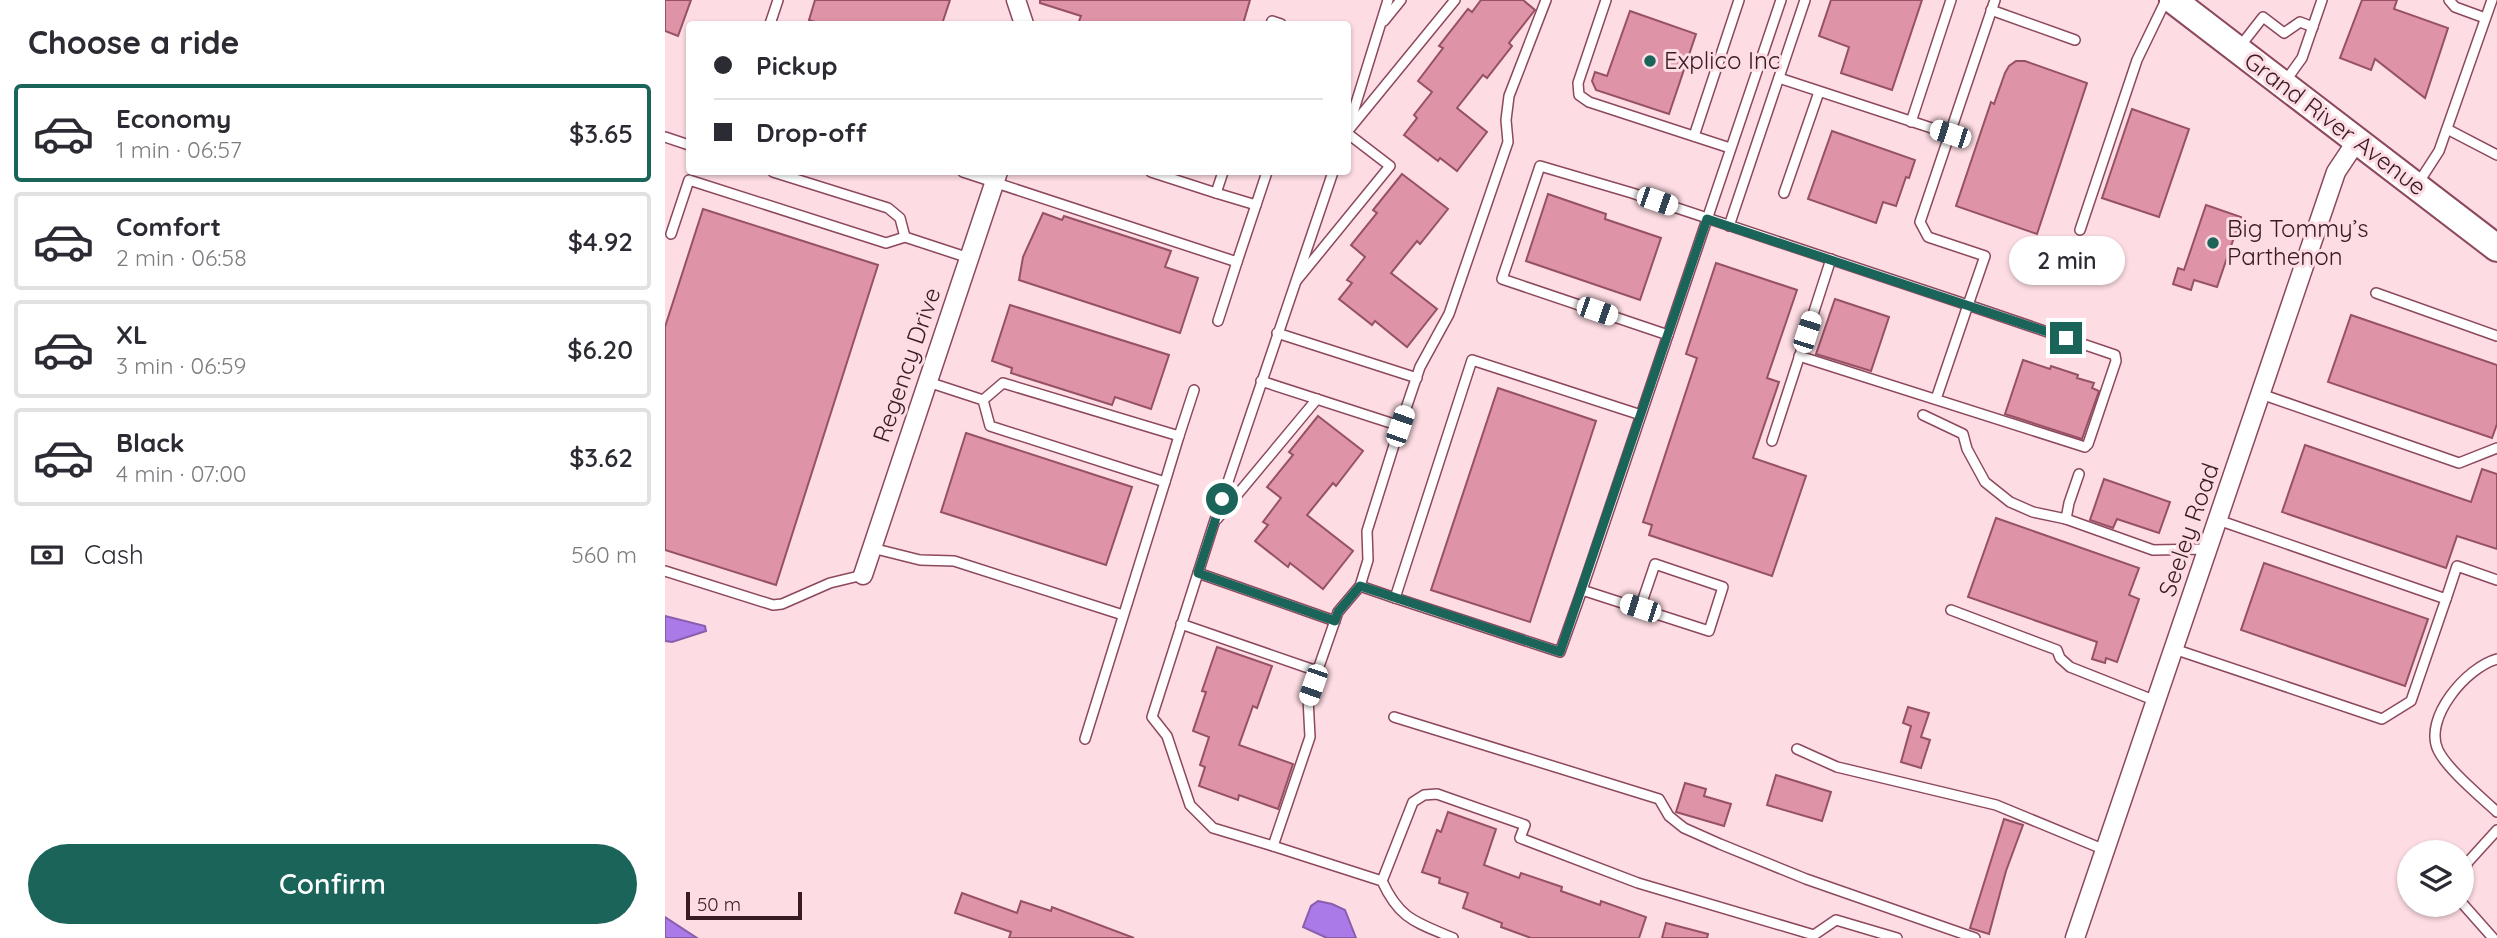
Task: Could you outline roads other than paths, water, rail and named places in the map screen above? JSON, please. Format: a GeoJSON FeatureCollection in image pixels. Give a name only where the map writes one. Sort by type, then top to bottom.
{"type":"FeatureCollection","features":[{"type":"Feature","properties":{"kind":"main road","name":"Grand River Avenue"},"geometry":{"type":"LineString","coordinates":[[2175,1],[2497,248]]}},
{"type":"Feature","properties":{"kind":"street"},"geometry":{"type":"LineString","coordinates":[[1016,0],[1023,21]]}},
{"type":"Feature","properties":{"kind":"street","name":"Seeley Road"},"geometry":{"type":"LineString","coordinates":[[2075,938],[2336,172],[2356,142]]}},
{"type":"Feature","properties":{"kind":"street","name":"Regency Drive"},"geometry":{"type":"LineString","coordinates":[[863,575],[996,177]]}},
{"type":"Feature","properties":{"kind":"lane"},"geometry":{"type":"LineString","coordinates":[[771,21],[778,0]]}},
{"type":"Feature","properties":{"kind":"lane"},"geometry":{"type":"LineString","coordinates":[[1351,119],[1388,0]]}},
{"type":"Feature","properties":{"kind":"lane"},"geometry":{"type":"LineString","coordinates":[[1379,28],[1401,0]]}},
{"type":"Feature","properties":{"kind":"lane"},"geometry":{"type":"LineString","coordinates":[[1351,127],[1455,0]]}},
{"type":"Feature","properties":{"kind":"lane"},"geometry":{"type":"LineString","coordinates":[[1273,846],[1310,737],[1308,698],[1338,612],[1360,586],[1368,561],[1367,531],[1400,426],[1420,367],[1449,314],[1508,142],[1506,120],[1510,96],[1546,0]]}},
{"type":"Feature","properties":{"kind":"lane"},"geometry":{"type":"LineString","coordinates":[[1606,0],[1578,83],[1579,95],[1589,102],[1730,148]]}},
{"type":"Feature","properties":{"kind":"lane"},"geometry":{"type":"LineString","coordinates":[[1694,136],[1739,0]]}},
{"type":"Feature","properties":{"kind":"lane"},"geometry":{"type":"LineString","coordinates":[[1360,586],[1560,652],[1781,0]]}},
{"type":"Feature","properties":{"kind":"lane"},"geometry":{"type":"LineString","coordinates":[[1728,226],[1805,0]]}},
{"type":"Feature","properties":{"kind":"lane"},"geometry":{"type":"LineString","coordinates":[[1911,122],[1951,0]]}},
{"type":"Feature","properties":{"kind":"lane"},"geometry":{"type":"LineString","coordinates":[[1936,399],[1985,256],[1928,236],[1920,222],[1995,0]]}},
{"type":"Feature","properties":{"kind":"lane"},"geometry":{"type":"LineString","coordinates":[[2283,85],[2302,58],[2322,0]]}},
{"type":"Feature","properties":{"kind":"lane"},"geometry":{"type":"LineString","coordinates":[[2449,0],[2455,7],[2485,18]]}},
{"type":"Feature","properties":{"kind":"lane"},"geometry":{"type":"LineString","coordinates":[[2416,186],[2439,151],[2492,0]]}},
{"type":"Feature","properties":{"kind":"lane"},"geometry":{"type":"LineString","coordinates":[[2080,230],[2137,60],[2175,1]]}},
{"type":"Feature","properties":{"kind":"lane"},"geometry":{"type":"LineString","coordinates":[[1991,10],[2075,40]]}},
{"type":"Feature","properties":{"kind":"lane"},"geometry":{"type":"LineString","coordinates":[[2237,50],[2263,16],[2284,33],[2300,22],[2313,27]]}},
{"type":"Feature","properties":{"kind":"lane"},"geometry":{"type":"LineString","coordinates":[[1779,78],[1950,134]]}},
{"type":"Feature","properties":{"kind":"lane"},"geometry":{"type":"LineString","coordinates":[[1784,193],[1819,92]]}},
{"type":"Feature","properties":{"kind":"lane"},"geometry":{"type":"LineString","coordinates":[[2447,129],[2497,155]]}},
{"type":"Feature","properties":{"kind":"lane"},"geometry":{"type":"LineString","coordinates":[[1293,285],[1390,166],[1351,135]]}},
{"type":"Feature","properties":{"kind":"lane"},"geometry":{"type":"LineString","coordinates":[[665,137],[686,144]]}},
{"type":"Feature","properties":{"kind":"lane"},"geometry":{"type":"LineString","coordinates":[[1668,335],[1502,279],[1540,166],[1632,193],[1968,305],[2115,355],[2116,361],[2085,447],[1800,356]]}},
{"type":"Feature","properties":{"kind":"lane"},"geometry":{"type":"LineString","coordinates":[[783,175],[888,208],[900,218],[905,237]]}},
{"type":"Feature","properties":{"kind":"lane"},"geometry":{"type":"LineString","coordinates":[[1160,175],[1256,205]]}},
{"type":"Feature","properties":{"kind":"lane"},"geometry":{"type":"LineString","coordinates":[[1216,193],[1222,175]]}},
{"type":"Feature","properties":{"kind":"lane"},"geometry":{"type":"LineString","coordinates":[[1218,321],[1266,175]]}},
{"type":"Feature","properties":{"kind":"lane"},"geometry":{"type":"LineString","coordinates":[[1332,175],[1261,381],[1152,717],[1167,736],[1190,805],[1213,828],[1382,881],[1392,902],[1410,919],[1453,938]]}},
{"type":"Feature","properties":{"kind":"lane"},"geometry":{"type":"LineString","coordinates":[[996,177],[1237,262]]}},
{"type":"Feature","properties":{"kind":"lane"},"geometry":{"type":"LineString","coordinates":[[671,234],[688,180],[886,243],[905,237],[969,258]]}},
{"type":"Feature","properties":{"kind":"lane"},"geometry":{"type":"LineString","coordinates":[[1772,440],[1831,259]]}},
{"type":"Feature","properties":{"kind":"lane"},"geometry":{"type":"LineString","coordinates":[[2376,293],[2497,336]]}},
{"type":"Feature","properties":{"kind":"lane"},"geometry":{"type":"LineString","coordinates":[[1277,333],[1417,378]]}},
{"type":"Feature","properties":{"kind":"lane"},"geometry":{"type":"LineString","coordinates":[[1395,598],[1472,360],[1641,415]]}},
{"type":"Feature","properties":{"kind":"lane"},"geometry":{"type":"LineString","coordinates":[[1261,381],[1400,426]]}},
{"type":"Feature","properties":{"kind":"lane"},"geometry":{"type":"LineString","coordinates":[[928,382],[983,400]]}},
{"type":"Feature","properties":{"kind":"lane"},"geometry":{"type":"LineString","coordinates":[[983,400],[1003,383],[1179,436]]}},
{"type":"Feature","properties":{"kind":"lane"},"geometry":{"type":"LineString","coordinates":[[1085,739],[1194,390]]}},
{"type":"Feature","properties":{"kind":"lane"},"geometry":{"type":"LineString","coordinates":[[2261,394],[2459,463],[2497,448]]}},
{"type":"Feature","properties":{"kind":"lane"},"geometry":{"type":"LineString","coordinates":[[1214,523],[1317,399]]}},
{"type":"Feature","properties":{"kind":"lane"},"geometry":{"type":"LineString","coordinates":[[983,400],[990,426],[1165,482]]}},
{"type":"Feature","properties":{"kind":"lane"},"geometry":{"type":"LineString","coordinates":[[1923,415],[1963,434],[1967,449],[1985,482],[2011,502],[2033,512],[2066,519],[2153,550],[2208,549]]}},
{"type":"Feature","properties":{"kind":"lane"},"geometry":{"type":"LineString","coordinates":[[2066,519],[2079,474]]}},
{"type":"Feature","properties":{"kind":"lane"},"geometry":{"type":"LineString","coordinates":[[2218,520],[2446,599]]}},
{"type":"Feature","properties":{"kind":"lane"},"geometry":{"type":"LineString","coordinates":[[872,548],[920,560],[954,561],[1123,615]]}},
{"type":"Feature","properties":{"kind":"lane"},"geometry":{"type":"LineString","coordinates":[[1582,590],[1709,631],[1723,587],[1655,564],[1640,608]]}},
{"type":"Feature","properties":{"kind":"lane"},"geometry":{"type":"LineString","coordinates":[[2174,649],[2382,719],[2411,701],[2457,566],[2497,580]]}},
{"type":"Feature","properties":{"kind":"lane"},"geometry":{"type":"LineString","coordinates":[[665,570],[773,606],[830,583],[863,575]]}},
{"type":"Feature","properties":{"kind":"lane"},"geometry":{"type":"LineString","coordinates":[[1198,573],[1335,621]]}},
{"type":"Feature","properties":{"kind":"lane"},"geometry":{"type":"LineString","coordinates":[[1951,610],[2057,650],[2060,658],[2070,667],[2156,701]]}},
{"type":"Feature","properties":{"kind":"lane"},"geometry":{"type":"LineString","coordinates":[[1181,624],[1317,671]]}},
{"type":"Feature","properties":{"kind":"lane"},"geometry":{"type":"LineString","coordinates":[[2497,659],[2476,667],[2457,687],[2445,706],[2436,735],[2436,745],[2445,761],[2497,812]]}},
{"type":"Feature","properties":{"kind":"lane"},"geometry":{"type":"LineString","coordinates":[[1394,717],[1659,799],[1669,816],[1683,828],[1806,880],[1975,938]]}},
{"type":"Feature","properties":{"kind":"lane"},"geometry":{"type":"LineString","coordinates":[[1797,749],[1837,768],[1996,805],[2105,850]]}},
{"type":"Feature","properties":{"kind":"lane"},"geometry":{"type":"LineString","coordinates":[[1382,881],[1413,802],[1424,795],[1437,794],[1525,825],[1520,838],[1638,883],[1814,935],[1836,920],[1897,938]]}},
{"type":"Feature","properties":{"kind":"lane"},"geometry":{"type":"LineString","coordinates":[[2474,855],[2497,830]]}},
{"type":"Feature","properties":{"kind":"lane"},"geometry":{"type":"LineString","coordinates":[[2474,916],[2493,938]]}},
{"type":"Feature","properties":{"kind":"place","name":"Explico Inc"},"geometry":{"type":"Point","coordinates":[1650,61]}},
{"type":"Feature","properties":{"kind":"place","name":"Big Tommy’s Parthenon"},"geometry":{"type":"Point","coordinates":[2213,243]}}]}
